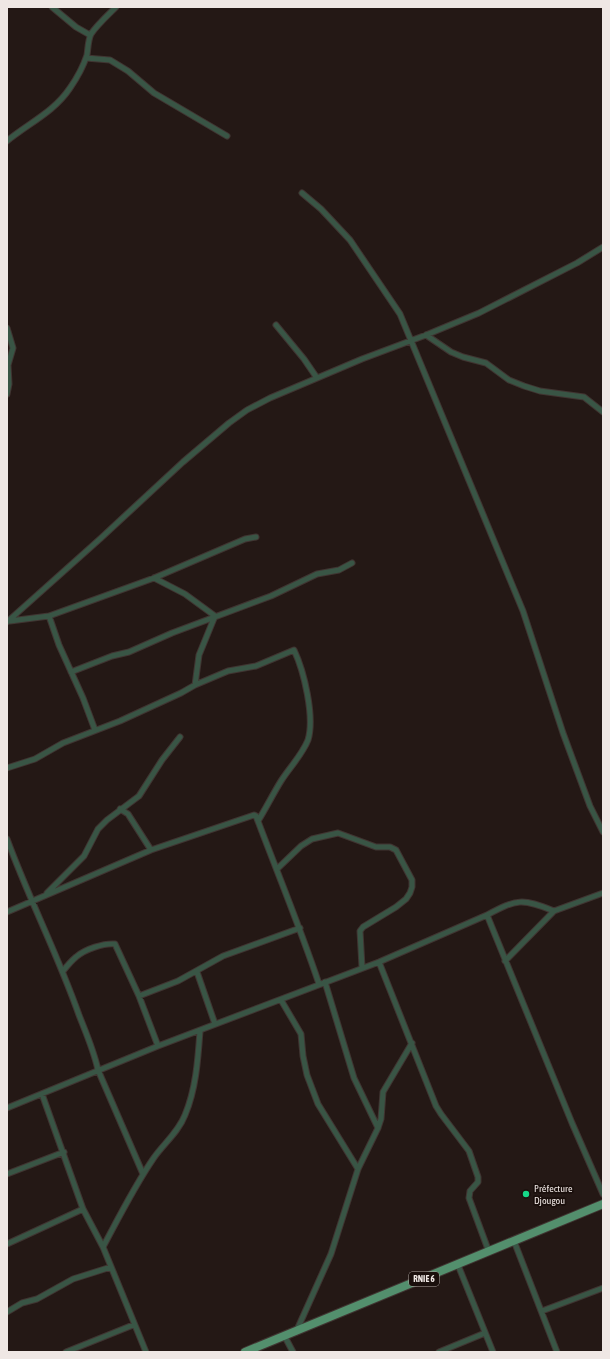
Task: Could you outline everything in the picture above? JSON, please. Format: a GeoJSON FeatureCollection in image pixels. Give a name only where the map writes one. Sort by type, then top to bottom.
{"type":"FeatureCollection","features":[{"type":"Feature","properties":{"kind":"main road","name":"RNIE 6"},"geometry":{"type":"LineString","coordinates":[[245,1352],[285,1337],[603,1204]]}},
{"type":"Feature","properties":{"kind":"street"},"geometry":{"type":"LineString","coordinates":[[52,7],[76,27],[90,35]]}},
{"type":"Feature","properties":{"kind":"street"},"geometry":{"type":"LineString","coordinates":[[7,141],[19,131],[40,118],[59,102],[78,77],[86,58],[90,35],[116,7]]}},
{"type":"Feature","properties":{"kind":"street"},"geometry":{"type":"LineString","coordinates":[[86,58],[110,60],[128,71],[154,93],[227,136]]}},
{"type":"Feature","properties":{"kind":"street"},"geometry":{"type":"LineString","coordinates":[[302,193],[321,209],[350,240],[400,314],[523,611],[563,733],[590,806],[603,832]]}},
{"type":"Feature","properties":{"kind":"street"},"geometry":{"type":"LineString","coordinates":[[8,622],[183,462],[229,422],[270,398],[478,314],[577,263],[603,247]]}},
{"type":"Feature","properties":{"kind":"street"},"geometry":{"type":"LineString","coordinates":[[276,325],[304,359],[317,378]]}},
{"type":"Feature","properties":{"kind":"street"},"geometry":{"type":"LineString","coordinates":[[7,328],[12,348],[8,365],[9,384],[7,394]]}},
{"type":"Feature","properties":{"kind":"street"},"geometry":{"type":"LineString","coordinates":[[426,335],[451,352],[486,363],[509,380],[540,391],[584,397],[603,412]]}},
{"type":"Feature","properties":{"kind":"street"},"geometry":{"type":"LineString","coordinates":[[8,622],[49,616],[154,578],[245,539],[256,537]]}},
{"type":"Feature","properties":{"kind":"street"},"geometry":{"type":"LineString","coordinates":[[71,672],[112,656],[136,649],[215,616],[271,596],[317,574],[339,570],[352,563]]}},
{"type":"Feature","properties":{"kind":"street"},"geometry":{"type":"LineString","coordinates":[[154,578],[185,594],[215,616]]}},
{"type":"Feature","properties":{"kind":"street"},"geometry":{"type":"LineString","coordinates":[[49,616],[59,645],[95,730]]}},
{"type":"Feature","properties":{"kind":"street"},"geometry":{"type":"LineString","coordinates":[[195,685],[199,655],[215,616]]}},
{"type":"Feature","properties":{"kind":"street"},"geometry":{"type":"LineString","coordinates":[[7,768],[24,764],[63,744],[136,714],[181,694],[195,685],[228,671],[256,666],[294,650],[300,661],[310,709],[308,739],[304,749],[281,781],[258,821]]}},
{"type":"Feature","properties":{"kind":"street"},"geometry":{"type":"LineString","coordinates":[[43,896],[84,856],[98,829],[139,796],[162,760],[180,737]]}},
{"type":"Feature","properties":{"kind":"street"},"geometry":{"type":"LineString","coordinates":[[120,810],[128,814],[151,850]]}},
{"type":"Feature","properties":{"kind":"street"},"geometry":{"type":"LineString","coordinates":[[7,912],[151,850],[252,814],[256,816],[266,846],[277,869],[322,983],[354,1078],[378,1128]]}},
{"type":"Feature","properties":{"kind":"street"},"geometry":{"type":"LineString","coordinates":[[277,869],[301,846],[312,839],[338,833],[376,847],[390,847],[396,850],[406,866],[412,880],[412,887],[406,899],[363,927],[360,931],[362,967]]}},
{"type":"Feature","properties":{"kind":"street"},"geometry":{"type":"LineString","coordinates":[[7,839],[32,902],[63,971],[95,1055],[98,1070],[143,1174]]}},
{"type":"Feature","properties":{"kind":"street"},"geometry":{"type":"LineString","coordinates":[[505,961],[554,911],[603,893]]}},
{"type":"Feature","properties":{"kind":"street"},"geometry":{"type":"LineString","coordinates":[[7,1108],[158,1046],[281,1000],[362,967],[380,962],[507,905],[529,901],[554,911]]}},
{"type":"Feature","properties":{"kind":"street"},"geometry":{"type":"LineString","coordinates":[[487,915],[580,1142],[603,1194]]}},
{"type":"Feature","properties":{"kind":"street"},"geometry":{"type":"LineString","coordinates":[[140,996],[198,972],[223,956],[300,928]]}},
{"type":"Feature","properties":{"kind":"street"},"geometry":{"type":"LineString","coordinates":[[63,971],[76,957],[84,952],[108,944],[115,944],[140,996],[158,1046]]}},
{"type":"Feature","properties":{"kind":"street"},"geometry":{"type":"LineString","coordinates":[[380,962],[440,1114],[469,1151],[478,1177],[478,1182],[470,1191],[469,1198],[489,1252]]}},
{"type":"Feature","properties":{"kind":"street"},"geometry":{"type":"LineString","coordinates":[[198,972],[216,1024]]}},
{"type":"Feature","properties":{"kind":"street"},"geometry":{"type":"LineString","coordinates":[[281,1000],[301,1034],[306,1069],[318,1104],[358,1169]]}},
{"type":"Feature","properties":{"kind":"street"},"geometry":{"type":"LineString","coordinates":[[103,1247],[124,1204],[160,1148],[180,1126],[185,1115],[198,1060],[200,1031]]}},
{"type":"Feature","properties":{"kind":"street"},"geometry":{"type":"LineString","coordinates":[[295,1332],[331,1254],[358,1169],[378,1128],[381,1119],[383,1092],[412,1043]]}},
{"type":"Feature","properties":{"kind":"street"},"geometry":{"type":"LineString","coordinates":[[42,1094],[64,1152],[83,1209],[103,1247],[133,1325],[146,1352]]}},
{"type":"Feature","properties":{"kind":"street"},"geometry":{"type":"LineString","coordinates":[[7,1174],[64,1152]]}},
{"type":"Feature","properties":{"kind":"street"},"geometry":{"type":"LineString","coordinates":[[7,1244],[83,1209]]}},
{"type":"Feature","properties":{"kind":"street"},"geometry":{"type":"LineString","coordinates":[[514,1241],[557,1352]]}},
{"type":"Feature","properties":{"kind":"street"},"geometry":{"type":"LineString","coordinates":[[458,1265],[493,1352]]}},
{"type":"Feature","properties":{"kind":"street"},"geometry":{"type":"LineString","coordinates":[[7,1312],[22,1303],[37,1299],[73,1279],[111,1267]]}},
{"type":"Feature","properties":{"kind":"street"},"geometry":{"type":"LineString","coordinates":[[542,1311],[603,1288]]}},
{"type":"Feature","properties":{"kind":"street"},"geometry":{"type":"LineString","coordinates":[[66,1352],[133,1325]]}},
{"type":"Feature","properties":{"kind":"street"},"geometry":{"type":"LineString","coordinates":[[439,1352],[485,1333]]}},
{"type":"Feature","properties":{"kind":"street"},"geometry":{"type":"LineString","coordinates":[[285,1337],[293,1352]]}},
{"type":"Feature","properties":{"kind":"place","name":"Préfecture Djougou"},"geometry":{"type":"Point","coordinates":[526,1194]}}]}
